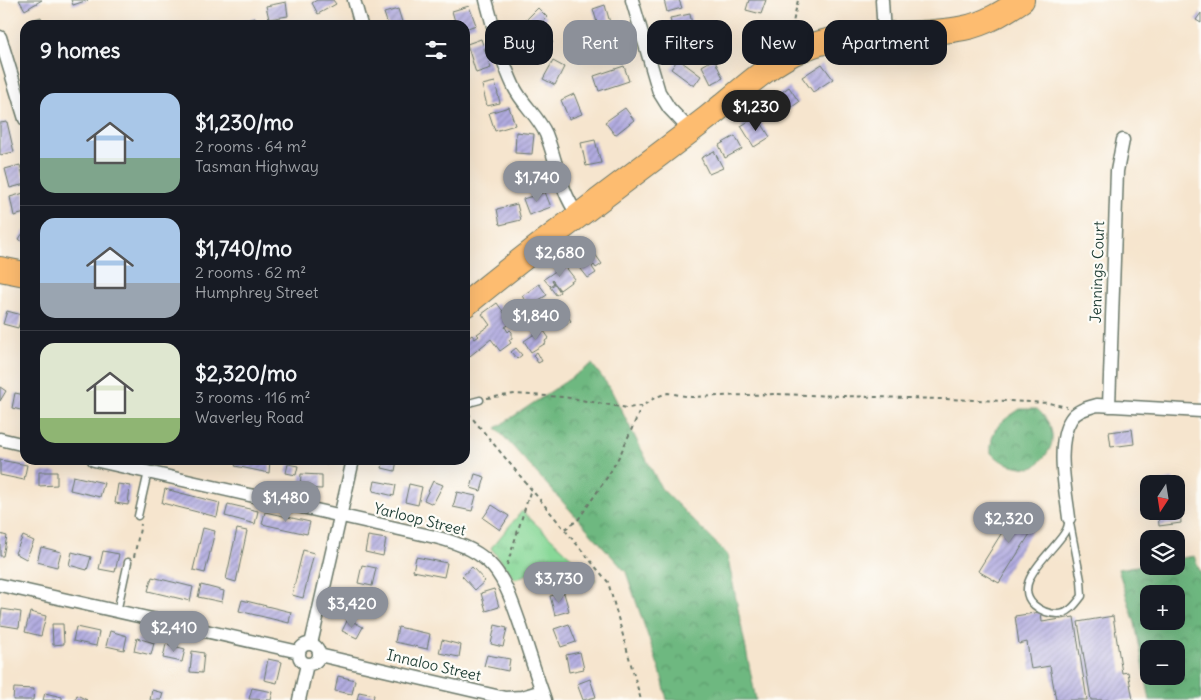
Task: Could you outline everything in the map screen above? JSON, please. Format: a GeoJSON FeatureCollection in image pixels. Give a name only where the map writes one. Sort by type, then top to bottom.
{"type":"FeatureCollection","features":[{"type":"Feature","properties":{"kind":"highway"},"geometry":{"type":"LineString","coordinates":[[947,29],[964,28],[984,22],[1022,0]]}},
{"type":"Feature","properties":{"kind":"highway"},"geometry":{"type":"LineString","coordinates":[[470,301],[578,215],[691,131],[773,66],[796,52],[824,42]]}},
{"type":"Feature","properties":{"kind":"highway"},"geometry":{"type":"LineString","coordinates":[[0,269],[20,273]]}},
{"type":"Feature","properties":{"kind":"street"},"geometry":{"type":"LineString","coordinates":[[354,0],[360,20]]}},
{"type":"Feature","properties":{"kind":"street"},"geometry":{"type":"LineString","coordinates":[[486,0],[509,76],[521,98],[541,124],[561,184],[572,208],[578,215]]}},
{"type":"Feature","properties":{"kind":"street"},"geometry":{"type":"LineString","coordinates":[[632,0],[659,92],[669,108],[691,131]]}},
{"type":"Feature","properties":{"kind":"street"},"geometry":{"type":"LineString","coordinates":[[882,0],[883,20]]}},
{"type":"Feature","properties":{"kind":"street"},"geometry":{"type":"LineString","coordinates":[[0,37],[20,102]]}},
{"type":"Feature","properties":{"kind":"street","name":"Jennings Court"},"geometry":{"type":"LineString","coordinates":[[1109,406],[1117,171],[1123,140]]}},
{"type":"Feature","properties":{"kind":"street"},"geometry":{"type":"LineString","coordinates":[[1069,518],[1062,456],[1065,434],[1071,419],[1084,408],[1097,405],[1201,411]]}},
{"type":"Feature","properties":{"kind":"street"},"geometry":{"type":"LineString","coordinates":[[0,439],[20,444]]}},
{"type":"Feature","properties":{"kind":"street","name":"Yarloop Street"},"geometry":{"type":"LineString","coordinates":[[116,465],[453,542],[468,548],[489,562],[503,580],[544,696]]}},
{"type":"Feature","properties":{"kind":"street"},"geometry":{"type":"LineString","coordinates":[[311,644],[351,465]]}},
{"type":"Feature","properties":{"kind":"street"},"geometry":{"type":"LineString","coordinates":[[0,585],[299,652]]}},
{"type":"Feature","properties":{"kind":"street"},"geometry":{"type":"LineString","coordinates":[[299,652],[303,646],[311,644],[318,649],[319,656],[316,661],[307,664]]}},
{"type":"Feature","properties":{"kind":"street"},"geometry":{"type":"LineString","coordinates":[[299,652],[302,661],[307,664]]}},
{"type":"Feature","properties":{"kind":"street","name":"Innaloo Street"},"geometry":{"type":"LineString","coordinates":[[319,656],[505,698],[544,696]]}},
{"type":"Feature","properties":{"kind":"street"},"geometry":{"type":"LineString","coordinates":[[299,700],[307,664]]}},
{"type":"Feature","properties":{"kind":"lane"},"geometry":{"type":"LineString","coordinates":[[470,403],[480,400]]}},
{"type":"Feature","properties":{"kind":"lane"},"geometry":{"type":"LineString","coordinates":[[140,516],[148,472]]}},
{"type":"Feature","properties":{"kind":"lane"},"geometry":{"type":"LineString","coordinates":[[1069,518],[1081,580],[1082,596],[1073,608],[1063,614],[1051,614],[1039,610],[1030,601],[1027,590],[1037,565],[1066,530],[1069,518]]}},
{"type":"Feature","properties":{"kind":"lane"},"geometry":{"type":"LineString","coordinates":[[116,612],[131,560]]}},
{"type":"Feature","properties":{"kind":"path"},"geometry":{"type":"LineString","coordinates":[[794,20],[798,0]]}},
{"type":"Feature","properties":{"kind":"path"},"geometry":{"type":"LineString","coordinates":[[480,400],[515,394],[564,397],[627,408],[642,406],[656,397],[668,393],[691,397],[776,394],[1049,403],[1066,406],[1077,414]]}},
{"type":"Feature","properties":{"kind":"path"},"geometry":{"type":"LineString","coordinates":[[565,530],[578,520],[587,508],[620,455],[642,406]]}},
{"type":"Feature","properties":{"kind":"path"},"geometry":{"type":"LineString","coordinates":[[470,415],[608,582],[641,700]]}},
{"type":"Feature","properties":{"kind":"path"},"geometry":{"type":"LineString","coordinates":[[504,569],[507,565],[531,489]]}},
{"type":"Feature","properties":{"kind":"path"},"geometry":{"type":"LineString","coordinates":[[131,560],[140,516]]}},
{"type":"Feature","properties":{"kind":"green space"},"geometry":{"type":"Polygon","coordinates":[[[592,364],[610,388],[661,488],[727,554],[756,700],[667,700],[662,677],[626,572],[496,428],[592,364]]]}},
{"type":"Feature","properties":{"kind":"green space"},"geometry":{"type":"Polygon","coordinates":[[[1020,409],[1037,409],[1047,420],[1052,433],[1051,446],[1047,453],[1036,466],[1031,468],[1007,463],[991,453],[992,437],[998,426],[1020,409]]]}},
{"type":"Feature","properties":{"kind":"green space"},"geometry":{"type":"Polygon","coordinates":[[[522,511],[596,580],[564,590],[545,567],[515,579],[491,548],[522,511]]]}},
{"type":"Feature","properties":{"kind":"green space"},"geometry":{"type":"Polygon","coordinates":[[[1194,556],[1201,574],[1201,700],[1150,700],[1147,685],[1185,685],[1185,640],[1140,640],[1140,649],[1135,623],[1118,569],[1140,565],[1140,575],[1185,575],[1185,558],[1194,556]]]}},
{"type":"Feature","properties":{"kind":"building"},"geometry":{"type":"Polygon","coordinates":[[[19,0],[42,0],[25,10],[19,0]]]}},
{"type":"Feature","properties":{"kind":"building"},"geometry":{"type":"Polygon","coordinates":[[[71,0],[88,0],[73,5],[71,0]]]}},
{"type":"Feature","properties":{"kind":"building"},"geometry":{"type":"Polygon","coordinates":[[[317,0],[333,0],[336,4],[318,14],[312,3],[317,0]]]}},
{"type":"Feature","properties":{"kind":"building"},"geometry":{"type":"Polygon","coordinates":[[[664,0],[679,0],[682,8],[667,12],[664,0]]]}},
{"type":"Feature","properties":{"kind":"building"},"geometry":{"type":"Polygon","coordinates":[[[749,0],[766,0],[761,14],[746,10],[749,0]]]}},
{"type":"Feature","properties":{"kind":"building"},"geometry":{"type":"Polygon","coordinates":[[[286,2],[288,16],[269,19],[266,6],[286,2]]]}},
{"type":"Feature","properties":{"kind":"building"},"geometry":{"type":"Polygon","coordinates":[[[605,5],[609,20],[596,20],[593,9],[605,5]]]}},
{"type":"Feature","properties":{"kind":"building"},"geometry":{"type":"Polygon","coordinates":[[[469,6],[476,25],[470,27],[470,20],[455,20],[452,11],[469,6]]]}},
{"type":"Feature","properties":{"kind":"building"},"geometry":{"type":"Polygon","coordinates":[[[538,8],[547,17],[544,20],[526,20],[538,8]]]}},
{"type":"Feature","properties":{"kind":"building"},"geometry":{"type":"Polygon","coordinates":[[[398,9],[401,20],[386,20],[384,13],[398,9]]]}},
{"type":"Feature","properties":{"kind":"building"},"geometry":{"type":"Polygon","coordinates":[[[1201,13],[1201,23],[1196,20],[1201,13]]]}},
{"type":"Feature","properties":{"kind":"building"},"geometry":{"type":"Polygon","coordinates":[[[690,14],[691,20],[670,20],[670,18],[690,14]]]}},
{"type":"Feature","properties":{"kind":"building"},"geometry":{"type":"Polygon","coordinates":[[[41,17],[42,20],[30,20],[41,17]]]}},
{"type":"Feature","properties":{"kind":"building"},"geometry":{"type":"Polygon","coordinates":[[[481,39],[485,51],[485,65],[490,65],[491,68],[476,73],[470,54],[470,43],[481,39]]]}},
{"type":"Feature","properties":{"kind":"building"},"geometry":{"type":"Polygon","coordinates":[[[553,61],[564,67],[555,85],[543,79],[551,65],[553,65],[553,61]]]}},
{"type":"Feature","properties":{"kind":"building"},"geometry":{"type":"Polygon","coordinates":[[[822,64],[833,79],[813,92],[802,77],[822,64]]]}},
{"type":"Feature","properties":{"kind":"building"},"geometry":{"type":"Polygon","coordinates":[[[674,65],[686,65],[701,76],[694,86],[671,69],[674,65]]]}},
{"type":"Feature","properties":{"kind":"building"},"geometry":{"type":"Polygon","coordinates":[[[717,65],[723,78],[711,84],[702,66],[717,65]]]}},
{"type":"Feature","properties":{"kind":"building"},"geometry":{"type":"Polygon","coordinates":[[[624,66],[629,81],[599,91],[594,76],[624,66]]]}},
{"type":"Feature","properties":{"kind":"building"},"geometry":{"type":"Polygon","coordinates":[[[495,82],[500,103],[487,106],[482,85],[495,82]]]}},
{"type":"Feature","properties":{"kind":"building"},"geometry":{"type":"Polygon","coordinates":[[[789,87],[799,102],[772,121],[762,106],[789,87]]]}},
{"type":"Feature","properties":{"kind":"building"},"geometry":{"type":"Polygon","coordinates":[[[574,94],[582,114],[569,119],[561,100],[574,94]]]}},
{"type":"Feature","properties":{"kind":"building"},"geometry":{"type":"Polygon","coordinates":[[[509,107],[515,125],[495,131],[489,113],[509,107]]]}},
{"type":"Feature","properties":{"kind":"building"},"geometry":{"type":"Polygon","coordinates":[[[625,108],[634,120],[615,135],[605,122],[625,108]]]}},
{"type":"Feature","properties":{"kind":"building"},"geometry":{"type":"Polygon","coordinates":[[[757,116],[770,137],[754,147],[741,126],[757,116]]]}},
{"type":"Feature","properties":{"kind":"building"},"geometry":{"type":"Polygon","coordinates":[[[7,122],[14,152],[0,155],[0,123],[7,122]]]}},
{"type":"Feature","properties":{"kind":"building"},"geometry":{"type":"Polygon","coordinates":[[[516,132],[534,134],[532,154],[515,153],[516,132]]]}},
{"type":"Feature","properties":{"kind":"building"},"geometry":{"type":"Polygon","coordinates":[[[735,136],[742,149],[725,158],[719,145],[735,136]]]}},
{"type":"Feature","properties":{"kind":"building"},"geometry":{"type":"Polygon","coordinates":[[[595,140],[601,163],[586,166],[581,143],[595,140]]]}},
{"type":"Feature","properties":{"kind":"building"},"geometry":{"type":"Polygon","coordinates":[[[714,151],[723,168],[709,174],[701,158],[714,151]]]}},
{"type":"Feature","properties":{"kind":"building"},"geometry":{"type":"Polygon","coordinates":[[[20,165],[20,185],[10,188],[5,169],[20,165]]]}},
{"type":"Feature","properties":{"kind":"building"},"geometry":{"type":"Polygon","coordinates":[[[532,173],[537,182],[522,190],[517,181],[532,173]]]}},
{"type":"Feature","properties":{"kind":"building"},"geometry":{"type":"Polygon","coordinates":[[[545,192],[551,207],[529,215],[523,199],[545,192]]]}},
{"type":"Feature","properties":{"kind":"building"},"geometry":{"type":"Polygon","coordinates":[[[20,194],[20,214],[14,216],[10,197],[20,194]]]}},
{"type":"Feature","properties":{"kind":"building"},"geometry":{"type":"Polygon","coordinates":[[[517,204],[521,220],[500,225],[497,209],[517,204]]]}},
{"type":"Feature","properties":{"kind":"building"},"geometry":{"type":"Polygon","coordinates":[[[581,246],[590,257],[595,254],[602,264],[596,268],[594,265],[592,267],[596,273],[588,278],[571,253],[581,246]]]}},
{"type":"Feature","properties":{"kind":"building"},"geometry":{"type":"Polygon","coordinates":[[[564,265],[575,279],[560,290],[552,280],[554,283],[550,286],[544,279],[564,265]]]}},
{"type":"Feature","properties":{"kind":"building"},"geometry":{"type":"Polygon","coordinates":[[[539,284],[547,295],[539,300],[542,304],[533,311],[522,296],[539,284]]]}},
{"type":"Feature","properties":{"kind":"building"},"geometry":{"type":"Polygon","coordinates":[[[555,284],[560,292],[556,295],[550,287],[555,284]]]}},
{"type":"Feature","properties":{"kind":"building"},"geometry":{"type":"Polygon","coordinates":[[[497,303],[510,321],[508,322],[510,324],[505,327],[508,332],[510,330],[512,332],[512,338],[509,340],[511,343],[500,351],[491,339],[470,356],[470,336],[472,335],[475,339],[479,336],[477,334],[490,325],[482,314],[497,303]]]}},
{"type":"Feature","properties":{"kind":"building"},"geometry":{"type":"Polygon","coordinates":[[[559,304],[571,321],[566,325],[562,320],[559,322],[551,310],[559,304]]]}},
{"type":"Feature","properties":{"kind":"building"},"geometry":{"type":"Polygon","coordinates":[[[7,311],[20,314],[18,328],[3,324],[7,311]]]}},
{"type":"Feature","properties":{"kind":"building"},"geometry":{"type":"Polygon","coordinates":[[[539,331],[540,334],[544,331],[549,338],[545,341],[546,343],[531,352],[524,341],[539,331]]]}},
{"type":"Feature","properties":{"kind":"building"},"geometry":{"type":"Polygon","coordinates":[[[516,348],[522,355],[517,359],[511,352],[516,348]]]}},
{"type":"Feature","properties":{"kind":"building"},"geometry":{"type":"Polygon","coordinates":[[[537,352],[542,361],[538,363],[533,355],[537,352]]]}},
{"type":"Feature","properties":{"kind":"building"},"geometry":{"type":"Polygon","coordinates":[[[0,387],[6,391],[0,401],[0,387]]]}},
{"type":"Feature","properties":{"kind":"building"},"geometry":{"type":"Polygon","coordinates":[[[15,393],[20,394],[20,410],[12,408],[15,393]]]}},
{"type":"Feature","properties":{"kind":"building"},"geometry":{"type":"Polygon","coordinates":[[[1132,429],[1134,444],[1111,447],[1109,432],[1132,429]]]}},
{"type":"Feature","properties":{"kind":"building"},"geometry":{"type":"Polygon","coordinates":[[[0,460],[27,465],[24,480],[0,475],[0,460]]]}},
{"type":"Feature","properties":{"kind":"building"},"geometry":{"type":"Polygon","coordinates":[[[270,465],[269,473],[235,466],[270,465]]]}},
{"type":"Feature","properties":{"kind":"building"},"geometry":{"type":"Polygon","coordinates":[[[288,465],[298,466],[296,475],[286,473],[288,465]]]}},
{"type":"Feature","properties":{"kind":"building"},"geometry":{"type":"Polygon","coordinates":[[[383,465],[396,465],[395,471],[382,468],[383,465]]]}},
{"type":"Feature","properties":{"kind":"building"},"geometry":{"type":"Polygon","coordinates":[[[39,472],[57,472],[57,485],[39,486],[39,472]]]}},
{"type":"Feature","properties":{"kind":"building"},"geometry":{"type":"Polygon","coordinates":[[[301,474],[322,475],[322,489],[300,488],[301,474]]]}},
{"type":"Feature","properties":{"kind":"building"},"geometry":{"type":"Polygon","coordinates":[[[475,474],[485,477],[481,491],[471,488],[475,474]]]}},
{"type":"Feature","properties":{"kind":"building"},"geometry":{"type":"Polygon","coordinates":[[[73,476],[104,483],[100,497],[70,490],[73,476]]]}},
{"type":"Feature","properties":{"kind":"building"},"geometry":{"type":"Polygon","coordinates":[[[375,481],[396,485],[394,496],[373,491],[375,481]]]}},
{"type":"Feature","properties":{"kind":"building"},"geometry":{"type":"Polygon","coordinates":[[[433,481],[443,485],[433,504],[424,500],[433,481]]]}},
{"type":"Feature","properties":{"kind":"building"},"geometry":{"type":"Polygon","coordinates":[[[118,484],[130,486],[128,505],[115,503],[118,484]]]}},
{"type":"Feature","properties":{"kind":"building"},"geometry":{"type":"Polygon","coordinates":[[[409,484],[422,487],[418,505],[405,502],[409,484]]]}},
{"type":"Feature","properties":{"kind":"building"},"geometry":{"type":"Polygon","coordinates":[[[165,489],[220,503],[217,517],[162,503],[165,489]]]}},
{"type":"Feature","properties":{"kind":"building"},"geometry":{"type":"Polygon","coordinates":[[[457,492],[476,496],[472,511],[453,507],[457,492]]]}},
{"type":"Feature","properties":{"kind":"building"},"geometry":{"type":"Polygon","coordinates":[[[228,504],[258,511],[255,524],[225,516],[228,504]]]}},
{"type":"Feature","properties":{"kind":"building"},"geometry":{"type":"Polygon","coordinates":[[[492,505],[509,516],[500,530],[483,518],[492,505]]]}},
{"type":"Feature","properties":{"kind":"building"},"geometry":{"type":"Polygon","coordinates":[[[1019,505],[1040,518],[999,583],[978,571],[1019,505]]]}},
{"type":"Feature","properties":{"kind":"building"},"geometry":{"type":"Polygon","coordinates":[[[265,512],[310,522],[307,534],[262,524],[265,512]]]}},
{"type":"Feature","properties":{"kind":"building"},"geometry":{"type":"Polygon","coordinates":[[[1159,520],[1181,520],[1181,523],[1159,526],[1159,520]]]}},
{"type":"Feature","properties":{"kind":"building"},"geometry":{"type":"Polygon","coordinates":[[[203,528],[215,531],[205,573],[193,570],[203,528]]]}},
{"type":"Feature","properties":{"kind":"building"},"geometry":{"type":"Polygon","coordinates":[[[237,529],[247,531],[236,582],[226,579],[237,529]]]}},
{"type":"Feature","properties":{"kind":"building"},"geometry":{"type":"Polygon","coordinates":[[[0,534],[7,536],[3,556],[0,556],[0,534]]]}},
{"type":"Feature","properties":{"kind":"building"},"geometry":{"type":"Polygon","coordinates":[[[23,536],[34,541],[26,559],[15,553],[23,536]]]}},
{"type":"Feature","properties":{"kind":"building"},"geometry":{"type":"Polygon","coordinates":[[[368,536],[386,539],[383,556],[365,552],[368,536]]]}},
{"type":"Feature","properties":{"kind":"building"},"geometry":{"type":"Polygon","coordinates":[[[41,547],[61,552],[57,567],[37,562],[41,547]]]}},
{"type":"Feature","properties":{"kind":"building"},"geometry":{"type":"Polygon","coordinates":[[[303,550],[314,553],[303,598],[292,595],[303,550]]]}},
{"type":"Feature","properties":{"kind":"building"},"geometry":{"type":"Polygon","coordinates":[[[103,551],[119,554],[115,572],[99,569],[103,551]]]}},
{"type":"Feature","properties":{"kind":"building"},"geometry":{"type":"Polygon","coordinates":[[[72,552],[91,557],[87,570],[69,565],[72,552]]]}},
{"type":"Feature","properties":{"kind":"building"},"geometry":{"type":"Polygon","coordinates":[[[416,557],[447,563],[444,577],[413,571],[416,557]]]}},
{"type":"Feature","properties":{"kind":"building"},"geometry":{"type":"Polygon","coordinates":[[[362,565],[376,568],[372,586],[358,583],[362,565]]]}},
{"type":"Feature","properties":{"kind":"building"},"geometry":{"type":"Polygon","coordinates":[[[472,567],[485,581],[475,590],[462,576],[472,567]]]}},
{"type":"Feature","properties":{"kind":"building"},"geometry":{"type":"Polygon","coordinates":[[[152,577],[193,587],[190,601],[148,591],[152,577]]]}},
{"type":"Feature","properties":{"kind":"building"},"geometry":{"type":"Polygon","coordinates":[[[201,585],[224,591],[222,602],[198,597],[201,585]]]}},
{"type":"Feature","properties":{"kind":"building"},"geometry":{"type":"Polygon","coordinates":[[[494,589],[499,607],[486,611],[481,593],[494,589]]]}},
{"type":"Feature","properties":{"kind":"building"},"geometry":{"type":"Polygon","coordinates":[[[351,591],[362,593],[359,611],[347,609],[351,591]]]}},
{"type":"Feature","properties":{"kind":"building"},"geometry":{"type":"Polygon","coordinates":[[[564,593],[569,611],[555,615],[550,596],[564,593]]]}},
{"type":"Feature","properties":{"kind":"building"},"geometry":{"type":"Polygon","coordinates":[[[242,600],[291,612],[289,623],[239,611],[242,600]]]}},
{"type":"Feature","properties":{"kind":"building"},"geometry":{"type":"Polygon","coordinates":[[[2,609],[21,612],[19,628],[0,625],[2,609]]]}},
{"type":"Feature","properties":{"kind":"building"},"geometry":{"type":"Polygon","coordinates":[[[30,612],[46,616],[41,636],[25,632],[30,612]]]}},
{"type":"Feature","properties":{"kind":"building"},"geometry":{"type":"Polygon","coordinates":[[[1041,612],[1042,622],[1074,617],[1087,700],[1056,700],[1050,666],[1031,669],[1027,642],[1019,644],[1015,616],[1041,612]]]}},
{"type":"Feature","properties":{"kind":"building"},"geometry":{"type":"Polygon","coordinates":[[[1113,616],[1122,673],[1128,672],[1133,700],[1091,700],[1078,622],[1113,616]]]}},
{"type":"Feature","properties":{"kind":"building"},"geometry":{"type":"Polygon","coordinates":[[[348,619],[363,627],[357,638],[342,631],[348,619]]]}},
{"type":"Feature","properties":{"kind":"building"},"geometry":{"type":"Polygon","coordinates":[[[52,624],[63,624],[64,644],[53,645],[52,624]]]}},
{"type":"Feature","properties":{"kind":"building"},"geometry":{"type":"Polygon","coordinates":[[[569,624],[576,642],[561,647],[554,629],[569,624]]]}},
{"type":"Feature","properties":{"kind":"building"},"geometry":{"type":"Polygon","coordinates":[[[495,625],[507,628],[503,647],[491,644],[495,625]]]}},
{"type":"Feature","properties":{"kind":"building"},"geometry":{"type":"Polygon","coordinates":[[[76,627],[99,632],[96,646],[73,641],[76,627]]]}},
{"type":"Feature","properties":{"kind":"building"},"geometry":{"type":"Polygon","coordinates":[[[398,627],[430,634],[427,649],[395,642],[398,627]]]}},
{"type":"Feature","properties":{"kind":"building"},"geometry":{"type":"Polygon","coordinates":[[[110,631],[127,636],[124,650],[106,646],[110,631]]]}},
{"type":"Feature","properties":{"kind":"building"},"geometry":{"type":"Polygon","coordinates":[[[137,638],[154,643],[151,655],[134,651],[137,638]]]}},
{"type":"Feature","properties":{"kind":"building"},"geometry":{"type":"Polygon","coordinates":[[[442,640],[461,645],[459,657],[439,653],[442,640]]]}},
{"type":"Feature","properties":{"kind":"building"},"geometry":{"type":"Polygon","coordinates":[[[166,644],[185,649],[182,662],[163,658],[166,644]]]}},
{"type":"Feature","properties":{"kind":"building"},"geometry":{"type":"Polygon","coordinates":[[[192,651],[204,653],[202,673],[190,672],[192,651]]]}},
{"type":"Feature","properties":{"kind":"building"},"geometry":{"type":"Polygon","coordinates":[[[580,652],[584,669],[569,672],[566,655],[580,652]]]}},
{"type":"Feature","properties":{"kind":"building"},"geometry":{"type":"Polygon","coordinates":[[[487,655],[510,659],[508,671],[484,666],[487,655]]]}},
{"type":"Feature","properties":{"kind":"building"},"geometry":{"type":"Polygon","coordinates":[[[268,659],[282,662],[277,683],[264,680],[268,659]]]}},
{"type":"Feature","properties":{"kind":"building"},"geometry":{"type":"Polygon","coordinates":[[[338,676],[355,680],[352,694],[335,691],[338,676]]]}},
{"type":"Feature","properties":{"kind":"building"},"geometry":{"type":"Polygon","coordinates":[[[590,679],[596,697],[583,700],[577,684],[590,679]]]}},
{"type":"Feature","properties":{"kind":"building"},"geometry":{"type":"Polygon","coordinates":[[[14,688],[34,689],[33,700],[13,700],[14,688]]]}},
{"type":"Feature","properties":{"kind":"building"},"geometry":{"type":"Polygon","coordinates":[[[252,688],[273,692],[271,700],[249,699],[252,688]]]}},
{"type":"Feature","properties":{"kind":"building"},"geometry":{"type":"Polygon","coordinates":[[[152,690],[163,693],[161,700],[150,700],[152,690]]]}},
{"type":"Feature","properties":{"kind":"building"},"geometry":{"type":"Polygon","coordinates":[[[359,692],[374,695],[373,700],[357,700],[359,692]]]}},
{"type":"Feature","properties":{"kind":"building"},"geometry":{"type":"Polygon","coordinates":[[[45,693],[62,697],[62,700],[43,700],[45,693]]]}},
{"type":"Feature","properties":{"kind":"building"},"geometry":{"type":"Polygon","coordinates":[[[77,695],[87,700],[75,700],[77,695]]]}}]}
